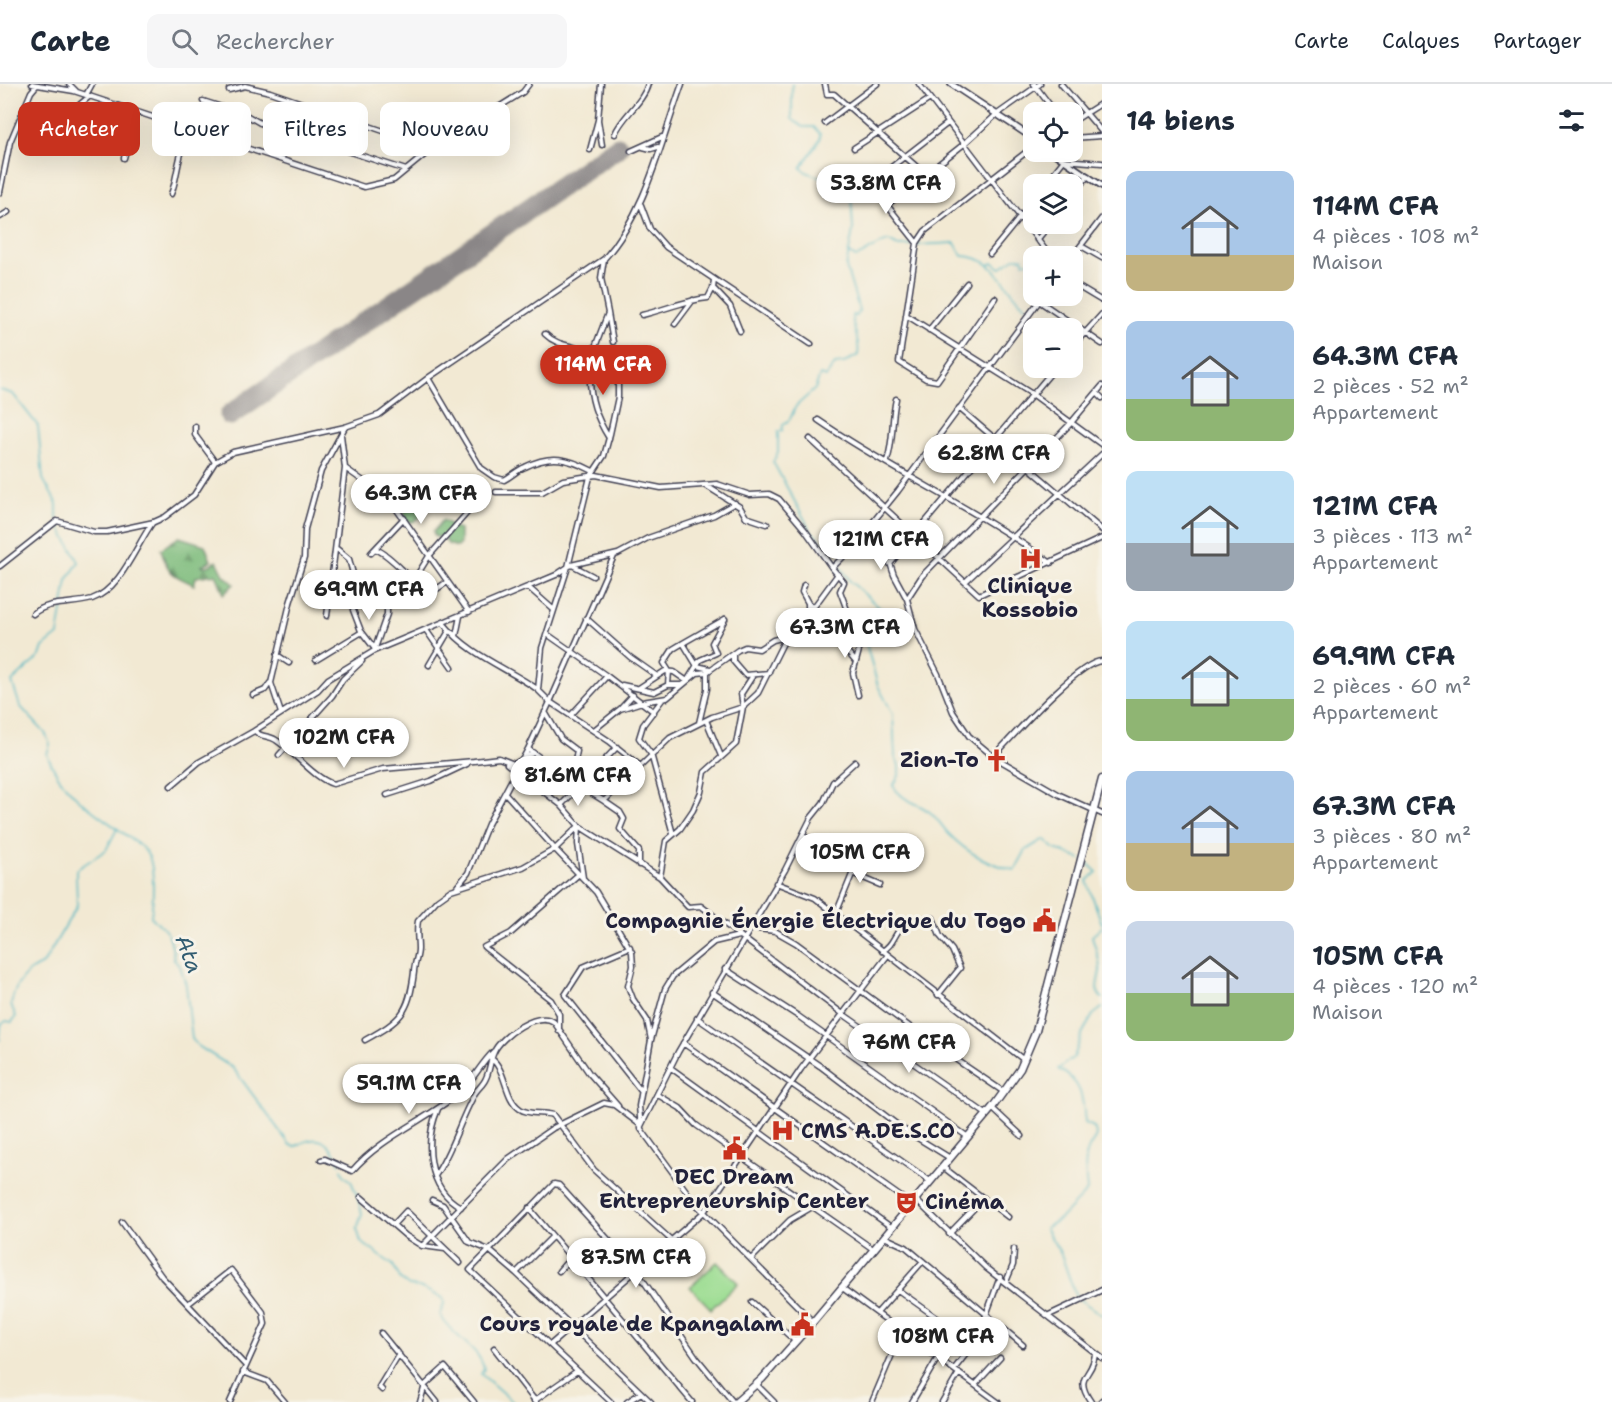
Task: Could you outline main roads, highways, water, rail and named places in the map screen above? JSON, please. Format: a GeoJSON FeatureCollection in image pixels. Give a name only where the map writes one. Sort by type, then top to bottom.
{"type":"FeatureCollection","features":[{"type":"Feature","properties":{"kind":"highway"},"geometry":{"type":"LineString","coordinates":[[735,1402],[757,1384],[813,1323],[992,1108],[1025,1060],[1036,1031],[1102,779]]}},
{"type":"Feature","properties":{"kind":"main road"},"geometry":{"type":"LineString","coordinates":[[951,84],[1023,132]]}},
{"type":"Feature","properties":{"kind":"main road"},"geometry":{"type":"LineString","coordinates":[[1067,162],[1102,186]]}},
{"type":"Feature","properties":{"kind":"waterway"},"geometry":{"type":"LineString","coordinates":[[792,84],[792,119],[803,127],[814,127],[820,134],[820,139],[801,168],[812,175],[839,181],[851,188],[853,230],[846,267],[859,310],[857,316],[852,315],[859,350],[858,355],[844,363],[835,364],[826,377],[820,375],[815,389],[796,406],[790,419],[783,425],[782,431],[778,432],[778,452],[773,462],[811,531],[827,547],[850,581],[893,620],[880,636],[865,640],[878,686],[893,714],[895,757],[899,765],[899,776],[893,786],[906,799],[931,813],[964,847],[996,865],[1015,870],[1026,850],[1044,839],[1055,849],[1080,859]]}},
{"type":"Feature","properties":{"kind":"waterway"},"geometry":{"type":"LineString","coordinates":[[849,253],[856,257],[889,241],[898,246],[955,243],[962,256],[983,261],[991,267],[1026,307]]}},
{"type":"Feature","properties":{"kind":"waterway"},"geometry":{"type":"LineString","coordinates":[[990,264],[994,263],[1000,268],[1014,258],[1023,258]]}},
{"type":"Feature","properties":{"kind":"waterway","name":"Ata"},"geometry":{"type":"LineString","coordinates":[[0,390],[13,394],[38,426],[43,479],[57,504],[57,519]]}},
{"type":"Feature","properties":{"kind":"waterway","name":"Ata"},"geometry":{"type":"LineString","coordinates":[[58,524],[79,562],[67,580],[58,635],[43,647],[40,656],[12,682],[20,706],[45,733],[50,744],[47,754],[68,789],[88,807],[137,843],[149,857],[153,878],[151,917],[168,935],[174,959],[180,966],[186,985],[192,1039],[198,1046],[233,1068],[290,1145],[296,1146],[317,1139],[323,1141],[332,1150],[340,1164]]}},
{"type":"Feature","properties":{"kind":"waterway"},"geometry":{"type":"LineString","coordinates":[[0,1040],[1,1025],[6,1021],[12,1022],[16,1016],[11,1005],[18,985],[26,975],[43,964],[77,906],[76,870],[106,850],[117,829]]}},
{"type":"Feature","properties":{"kind":"waterway"},"geometry":{"type":"LineString","coordinates":[[1084,860],[1097,872],[1087,881],[1102,924]]}},
{"type":"Feature","properties":{"kind":"waterway"},"geometry":{"type":"LineString","coordinates":[[1102,927],[1092,936],[1100,966],[1097,988],[1102,998]]}},
{"type":"Feature","properties":{"kind":"waterway"},"geometry":{"type":"LineString","coordinates":[[1102,1008],[1093,1015],[1083,1032],[1074,1057],[1058,1069],[1077,1085],[1082,1098],[1085,1123],[1094,1127],[1095,1131],[1096,1137],[1086,1158],[1087,1191],[1061,1218],[1045,1228],[1061,1254],[1076,1297],[1102,1315]]}},
{"type":"Feature","properties":{"kind":"waterway","name":"Ata"},"geometry":{"type":"LineString","coordinates":[[342,1169],[344,1175],[351,1181],[358,1198],[362,1214],[357,1229],[361,1242],[393,1265],[401,1280],[409,1286],[419,1287],[443,1298],[444,1304],[440,1314],[445,1322],[477,1354],[484,1369],[481,1374],[513,1402]]}},
{"type":"Feature","properties":{"kind":"place","name":"Clinique Kossobio"},"geometry":{"type":"Point","coordinates":[1030,558]}},
{"type":"Feature","properties":{"kind":"place","name":"Zion-To"},"geometry":{"type":"Point","coordinates":[997,760]}},
{"type":"Feature","properties":{"kind":"place","name":"Compagnie Énergie Électrique du Togo"},"geometry":{"type":"Point","coordinates":[1044,921]}},
{"type":"Feature","properties":{"kind":"place","name":"CMS A.DE.S.CO"},"geometry":{"type":"Point","coordinates":[783,1131]}},
{"type":"Feature","properties":{"kind":"place","name":"DEC Dream Entrepreneurship Center"},"geometry":{"type":"Point","coordinates":[734,1149]}},
{"type":"Feature","properties":{"kind":"place","name":"Cinéma"},"geometry":{"type":"Point","coordinates":[907,1202]}},
{"type":"Feature","properties":{"kind":"place","name":"Cours royale de Kpangalam"},"geometry":{"type":"Point","coordinates":[802,1324]}}]}
